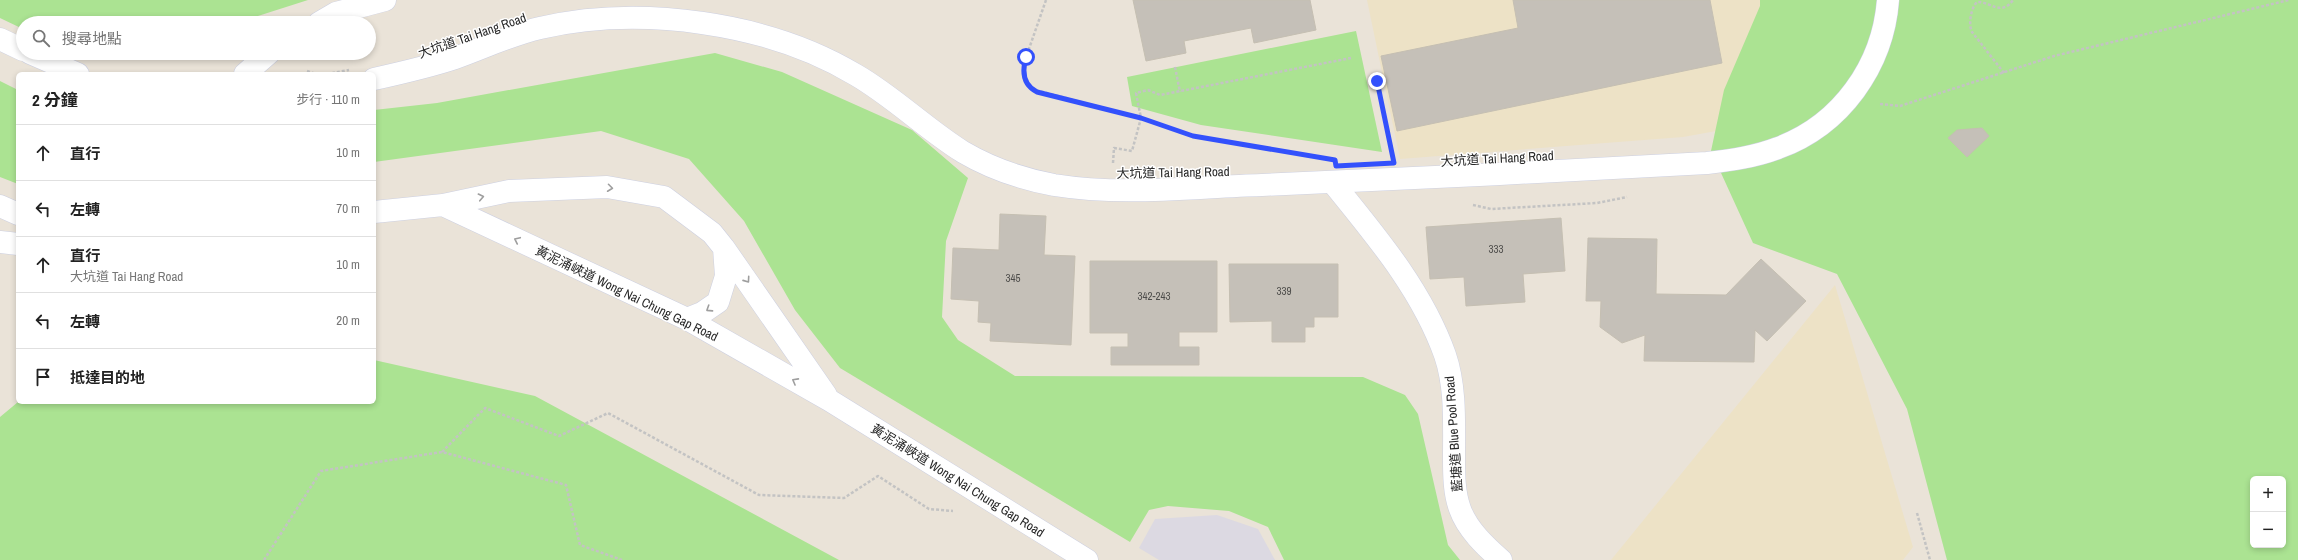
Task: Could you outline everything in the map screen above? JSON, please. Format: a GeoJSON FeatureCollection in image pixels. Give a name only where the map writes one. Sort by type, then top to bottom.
{"type":"FeatureCollection","features":[{"type":"Feature","properties":{"kind":"main road"},"geometry":{"type":"LineString","coordinates":[[331,16],[336,13],[385,0]]}},
{"type":"Feature","properties":{"kind":"main road","name":"大坑道 Tai Hang Road"},"geometry":{"type":"LineString","coordinates":[[376,73],[417,69],[500,40],[543,28],[618,18],[704,24],[745,31],[790,44],[856,74],[962,151],[1000,170],[1021,178],[1055,185],[1109,190],[1157,190],[1333,183],[1707,163],[1757,155],[1779,148],[1806,134],[1824,121],[1857,87],[1873,63],[1879,47],[1884,30],[1888,0]]}},
{"type":"Feature","properties":{"kind":"main road"},"geometry":{"type":"LineString","coordinates":[[0,39],[16,47]]}},
{"type":"Feature","properties":{"kind":"main road"},"geometry":{"type":"LineString","coordinates":[[46,60],[73,72]]}},
{"type":"Feature","properties":{"kind":"main road"},"geometry":{"type":"LineString","coordinates":[[247,72],[261,60]]}},
{"type":"Feature","properties":{"kind":"main road","name":"藍塘道 Blue Pool Road"},"geometry":{"type":"LineString","coordinates":[[1333,183],[1399,268],[1424,309],[1442,349],[1451,387],[1454,482],[1459,508],[1468,526],[1488,549],[1501,560]]}},
{"type":"Feature","properties":{"kind":"main road","name":"黃泥涌峽道 Wong Nai Chung Gap Road"},"geometry":{"type":"LineString","coordinates":[[376,212],[443,205],[510,191],[607,187],[664,197],[712,233],[724,248],[829,400]]}},
{"type":"Feature","properties":{"kind":"main road","name":"黃泥涌峽道 Wong Nai Chung Gap Road"},"geometry":{"type":"LineString","coordinates":[[443,205],[687,319],[829,400],[1087,560]]}},
{"type":"Feature","properties":{"kind":"main road"},"geometry":{"type":"LineString","coordinates":[[0,206],[16,213]]}},
{"type":"Feature","properties":{"kind":"main road"},"geometry":{"type":"LineString","coordinates":[[0,222],[16,226]]}},
{"type":"Feature","properties":{"kind":"main road"},"geometry":{"type":"LineString","coordinates":[[0,242],[16,244]]}},
{"type":"Feature","properties":{"kind":"main road"},"geometry":{"type":"LineString","coordinates":[[687,319],[702,313],[718,302],[726,276],[724,248]]}},
{"type":"Feature","properties":{"kind":"path"},"geometry":{"type":"LineString","coordinates":[[1046,0],[1023,66],[1024,79],[1027,84],[1037,92],[1141,118],[1193,136],[1303,155]]}},
{"type":"Feature","properties":{"kind":"path"},"geometry":{"type":"LineString","coordinates":[[2004,73],[1972,32],[1970,25],[1973,6],[1977,2],[1999,8],[2008,6],[2013,0]]}},
{"type":"Feature","properties":{"kind":"path"},"geometry":{"type":"LineString","coordinates":[[1878,103],[1900,106],[2054,56],[2289,0]]}},
{"type":"Feature","properties":{"kind":"path"},"geometry":{"type":"LineString","coordinates":[[1113,167],[1114,148],[1132,150],[1141,118],[1136,93],[1148,90],[1160,96],[1351,58]]}},
{"type":"Feature","properties":{"kind":"path"},"geometry":{"type":"LineString","coordinates":[[1175,67],[1180,92]]}},
{"type":"Feature","properties":{"kind":"path"},"geometry":{"type":"LineString","coordinates":[[1377,81],[1392,156]]}},
{"type":"Feature","properties":{"kind":"path"},"geometry":{"type":"LineString","coordinates":[[442,452],[485,408],[559,436],[608,413],[759,495],[844,498],[878,476],[929,509],[959,511]]}},
{"type":"Feature","properties":{"kind":"path"},"geometry":{"type":"LineString","coordinates":[[264,560],[321,471],[442,452],[566,485],[580,545],[622,560]]}},
{"type":"Feature","properties":{"kind":"path"},"geometry":{"type":"LineString","coordinates":[[1916,514],[1930,560]]}},
{"type":"Feature","properties":{"kind":"shaded area"},"geometry":{"type":"Polygon","coordinates":[[[1367,0],[1813,0],[1744,126],[1683,137],[1400,159],[1367,0]]]}},
{"type":"Feature","properties":{"kind":"shaded area"},"geometry":{"type":"Polygon","coordinates":[[[1835,285],[1913,547],[1903,560],[1611,560],[1835,285]]]}},
{"type":"Feature","properties":{"kind":"shaded area"},"geometry":{"type":"Polygon","coordinates":[[[1217,515],[1258,529],[1275,560],[1159,560],[1139,548],[1155,519],[1217,515]]]}},
{"type":"Feature","properties":{"kind":"green space"},"geometry":{"type":"Polygon","coordinates":[[[0,0],[308,0],[258,16],[16,16],[16,26],[0,18],[0,0]]]}},
{"type":"Feature","properties":{"kind":"green space"},"geometry":{"type":"Polygon","coordinates":[[[1760,0],[2298,0],[2298,560],[1947,560],[1907,409],[1837,274],[1753,243],[1711,151],[1724,90],[1760,6],[1760,0]]]}},
{"type":"Feature","properties":{"kind":"green space"},"geometry":{"type":"Polygon","coordinates":[[[1356,31],[1382,152],[1201,125],[1132,106],[1127,77],[1356,31]]]}},
{"type":"Feature","properties":{"kind":"green space"},"geometry":{"type":"Polygon","coordinates":[[[715,53],[782,72],[912,130],[968,178],[946,241],[942,317],[958,340],[1015,376],[1363,377],[1405,395],[1418,414],[1448,545],[1460,560],[1284,560],[1268,527],[1229,511],[1168,506],[1149,510],[1130,542],[840,368],[795,310],[744,221],[689,159],[601,131],[376,162],[376,110],[437,103],[715,53]]]}},
{"type":"Feature","properties":{"kind":"green space"},"geometry":{"type":"Polygon","coordinates":[[[0,81],[16,89],[16,183],[0,177],[0,81]]]}},
{"type":"Feature","properties":{"kind":"green space"},"geometry":{"type":"Polygon","coordinates":[[[376,360],[535,396],[839,560],[0,560],[0,417],[16,404],[376,404],[376,360]]]}},
{"type":"Feature","properties":{"kind":"building"},"geometry":{"type":"Polygon","coordinates":[[[1133,0],[1310,0],[1316,30],[1254,43],[1251,28],[1184,41],[1186,53],[1146,61],[1133,0]]]}},
{"type":"Feature","properties":{"kind":"building"},"geometry":{"type":"Polygon","coordinates":[[[1513,0],[1710,0],[1722,63],[1397,131],[1381,56],[1518,28],[1513,0]]]}},
{"type":"Feature","properties":{"kind":"building"},"geometry":{"type":"Polygon","coordinates":[[[1982,128],[1989,136],[1967,157],[1948,138],[1957,130],[1982,128]]]}},
{"type":"Feature","properties":{"kind":"building"},"geometry":{"type":"Polygon","coordinates":[[[1000,214],[1046,216],[1044,255],[1075,256],[1071,345],[990,341],[991,323],[978,322],[979,301],[951,299],[953,248],[999,250],[1000,214]]]}},
{"type":"Feature","properties":{"kind":"building"},"geometry":{"type":"Polygon","coordinates":[[[1561,218],[1565,271],[1523,274],[1525,302],[1466,306],[1464,277],[1430,279],[1426,227],[1561,218]]]}},
{"type":"Feature","properties":{"kind":"building"},"geometry":{"type":"Polygon","coordinates":[[[1588,238],[1657,239],[1656,294],[1726,295],[1761,259],[1806,301],[1767,341],[1755,330],[1754,362],[1644,361],[1645,335],[1622,343],[1600,327],[1601,301],[1586,301],[1588,238]]]}},
{"type":"Feature","properties":{"kind":"building"},"geometry":{"type":"Polygon","coordinates":[[[1090,261],[1217,261],[1217,332],[1179,332],[1179,347],[1199,347],[1199,365],[1111,365],[1111,347],[1128,347],[1128,333],[1090,333],[1090,261]]]}},
{"type":"Feature","properties":{"kind":"building"},"geometry":{"type":"Polygon","coordinates":[[[1229,264],[1338,264],[1338,317],[1314,317],[1314,327],[1305,327],[1305,342],[1272,342],[1272,321],[1230,322],[1229,264]]]}},
{"type":"Feature","properties":{"kind":"route"},"geometry":{"type":"LineString","coordinates":[[1026,57],[1023,66],[1024,79],[1027,84],[1037,92],[1141,118],[1193,136],[1335,160],[1336,166],[1394,163],[1377,81]]}}]}
